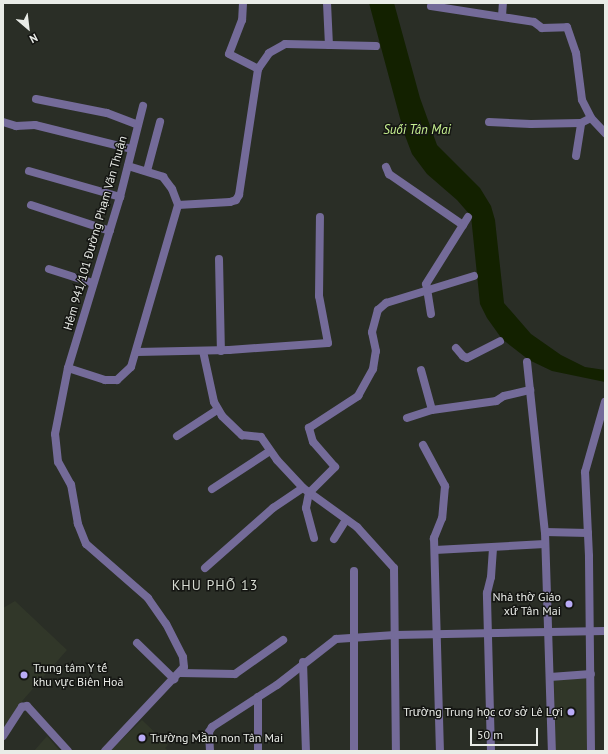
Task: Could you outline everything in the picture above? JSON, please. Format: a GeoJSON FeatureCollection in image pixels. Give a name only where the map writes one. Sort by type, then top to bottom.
{"type":"FeatureCollection","features":[{"type":"Feature","properties":{"kind":"street"},"geometry":{"type":"LineString","coordinates":[[243,3],[242,20],[229,54],[258,69]]}},
{"type":"Feature","properties":{"kind":"street"},"geometry":{"type":"LineString","coordinates":[[327,3],[329,45]]}},
{"type":"Feature","properties":{"kind":"street"},"geometry":{"type":"LineString","coordinates":[[502,16],[503,3]]}},
{"type":"Feature","properties":{"kind":"street"},"geometry":{"type":"LineString","coordinates":[[431,6],[534,22],[542,28],[567,27],[576,53],[580,93],[591,118],[605,133]]}},
{"type":"Feature","properties":{"kind":"street"},"geometry":{"type":"LineString","coordinates":[[178,205],[236,200],[239,195],[258,69],[269,53],[285,44],[376,46]]}},
{"type":"Feature","properties":{"kind":"street"},"geometry":{"type":"LineString","coordinates":[[36,99],[107,113],[138,125]]}},
{"type":"Feature","properties":{"kind":"street","name":"Hẻm 941/101 Đường Phạm Văn Thuận"},"geometry":{"type":"LineString","coordinates":[[144,106],[131,149],[120,197],[68,368],[55,434],[58,462],[71,485],[78,524],[86,544],[148,598],[159,612],[183,656],[184,666],[177,676]]}},
{"type":"Feature","properties":{"kind":"street"},"geometry":{"type":"LineString","coordinates":[[489,122],[523,124],[581,123],[591,118]]}},
{"type":"Feature","properties":{"kind":"street"},"geometry":{"type":"LineString","coordinates":[[3,122],[16,126],[35,126],[131,149]]}},
{"type":"Feature","properties":{"kind":"street"},"geometry":{"type":"LineString","coordinates":[[147,171],[160,122]]}},
{"type":"Feature","properties":{"kind":"street"},"geometry":{"type":"LineString","coordinates":[[576,156],[581,123]]}},
{"type":"Feature","properties":{"kind":"street"},"geometry":{"type":"LineString","coordinates":[[68,368],[105,380],[117,380],[130,367],[137,352],[178,205],[166,181],[147,171],[128,166]]}},
{"type":"Feature","properties":{"kind":"street"},"geometry":{"type":"LineString","coordinates":[[386,167],[390,174],[466,221],[426,284],[431,314]]}},
{"type":"Feature","properties":{"kind":"street"},"geometry":{"type":"LineString","coordinates":[[29,171],[120,197]]}},
{"type":"Feature","properties":{"kind":"street"},"geometry":{"type":"LineString","coordinates":[[31,205],[110,231]]}},
{"type":"Feature","properties":{"kind":"street"},"geometry":{"type":"LineString","coordinates":[[137,352],[204,351],[328,343],[319,296],[320,217]]}},
{"type":"Feature","properties":{"kind":"street"},"geometry":{"type":"LineString","coordinates":[[219,259],[221,350]]}},
{"type":"Feature","properties":{"kind":"street"},"geometry":{"type":"LineString","coordinates":[[50,269],[93,283]]}},
{"type":"Feature","properties":{"kind":"street"},"geometry":{"type":"LineString","coordinates":[[205,568],[273,508],[306,491],[335,467],[313,442],[309,428],[358,396],[373,369],[376,350],[372,332],[381,306],[426,290],[474,276]]}},
{"type":"Feature","properties":{"kind":"street"},"geometry":{"type":"LineString","coordinates":[[456,348],[463,356],[467,358],[500,341]]}},
{"type":"Feature","properties":{"kind":"street"},"geometry":{"type":"LineString","coordinates":[[204,351],[212,395],[217,410],[238,433],[260,437],[270,451],[306,491],[367,536],[394,568],[396,751]]}},
{"type":"Feature","properties":{"kind":"street"},"geometry":{"type":"LineString","coordinates":[[527,362],[545,532],[552,751]]}},
{"type":"Feature","properties":{"kind":"street"},"geometry":{"type":"LineString","coordinates":[[421,370],[432,410]]}},
{"type":"Feature","properties":{"kind":"street"},"geometry":{"type":"LineString","coordinates":[[407,418],[432,410],[496,401],[504,396],[530,390]]}},
{"type":"Feature","properties":{"kind":"street"},"geometry":{"type":"LineString","coordinates":[[591,751],[591,631],[585,472],[605,402]]}},
{"type":"Feature","properties":{"kind":"street"},"geometry":{"type":"LineString","coordinates":[[177,436],[217,410]]}},
{"type":"Feature","properties":{"kind":"street"},"geometry":{"type":"LineString","coordinates":[[423,445],[445,486],[442,518],[434,538],[438,636],[440,751]]}},
{"type":"Feature","properties":{"kind":"street"},"geometry":{"type":"LineString","coordinates":[[212,489],[270,451]]}},
{"type":"Feature","properties":{"kind":"street"},"geometry":{"type":"LineString","coordinates":[[306,491],[306,508],[314,538]]}},
{"type":"Feature","properties":{"kind":"street"},"geometry":{"type":"LineString","coordinates":[[334,539],[346,520]]}},
{"type":"Feature","properties":{"kind":"street"},"geometry":{"type":"LineString","coordinates":[[545,532],[588,532]]}},
{"type":"Feature","properties":{"kind":"street"},"geometry":{"type":"LineString","coordinates":[[435,550],[545,544]]}},
{"type":"Feature","properties":{"kind":"street"},"geometry":{"type":"LineString","coordinates":[[491,751],[488,593],[491,577],[493,547]]}},
{"type":"Feature","properties":{"kind":"street"},"geometry":{"type":"LineString","coordinates":[[354,571],[354,751]]}},
{"type":"Feature","properties":{"kind":"street"},"geometry":{"type":"LineString","coordinates":[[210,751],[209,732],[212,727],[258,696],[336,639],[354,636],[438,636],[489,632],[605,631]]}},
{"type":"Feature","properties":{"kind":"street"},"geometry":{"type":"LineString","coordinates":[[137,643],[177,676],[235,674],[283,640]]}},
{"type":"Feature","properties":{"kind":"street"},"geometry":{"type":"LineString","coordinates":[[303,662],[306,751]]}},
{"type":"Feature","properties":{"kind":"street"},"geometry":{"type":"LineString","coordinates":[[550,676],[591,674]]}},
{"type":"Feature","properties":{"kind":"street"},"geometry":{"type":"LineString","coordinates":[[104,751],[177,676]]}},
{"type":"Feature","properties":{"kind":"street"},"geometry":{"type":"LineString","coordinates":[[258,696],[258,751]]}},
{"type":"Feature","properties":{"kind":"street"},"geometry":{"type":"LineString","coordinates":[[3,736],[22,708],[27,706],[68,751]]}},
{"type":"Feature","properties":{"kind":"shaded area","name":"Trung tâm Y tế khu vực Biên Hoà"},"geometry":{"type":"Polygon","coordinates":[[[15,601],[67,650],[23,700],[3,729],[3,608],[15,601]]]}},
{"type":"Feature","properties":{"kind":"shaded area","name":"Trường Trung học cơ sở Lê Lợi"},"geometry":{"type":"Polygon","coordinates":[[[587,678],[588,751],[555,751],[554,680],[587,678]]]}},
{"type":"Feature","properties":{"kind":"shaded area","name":"Trường Mầm non Tân Mai"},"geometry":{"type":"Polygon","coordinates":[[[142,720],[168,745],[165,748],[168,751],[110,751],[142,720]]]}},
{"type":"Feature","properties":{"kind":"shaded area"},"geometry":{"type":"Polygon","coordinates":[[[47,736],[60,751],[34,751],[47,736]]]}},
{"type":"Feature","properties":{"kind":"water","name":"Suối Tân Mai"},"geometry":{"type":"Polygon","coordinates":[[[369,3],[394,3],[420,98],[437,145],[480,188],[491,206],[495,220],[504,303],[531,334],[561,355],[585,367],[605,370],[605,382],[552,371],[529,360],[502,339],[487,318],[480,304],[471,216],[457,200],[427,174],[412,154],[404,133],[369,3]]]}},
{"type":"Feature","properties":{"kind":"place","name":"Nhà thờ Giáo xứ Tân Mai"},"geometry":{"type":"Point","coordinates":[569,604]}},
{"type":"Feature","properties":{"kind":"place","name":"Trung tâm Y tế khu vực Biên Hoà"},"geometry":{"type":"Point","coordinates":[24,675]}},
{"type":"Feature","properties":{"kind":"place","name":"Trường Trung học cơ sở Lê Lợi"},"geometry":{"type":"Point","coordinates":[571,712]}},
{"type":"Feature","properties":{"kind":"place","name":"Trường Mầm non Tân Mai"},"geometry":{"type":"Point","coordinates":[142,738]}},
{"type":"Feature","properties":{"kind":"district","name":"KHU PHỐ 13"},"geometry":{"type":"Point","coordinates":[215,585]}}]}
